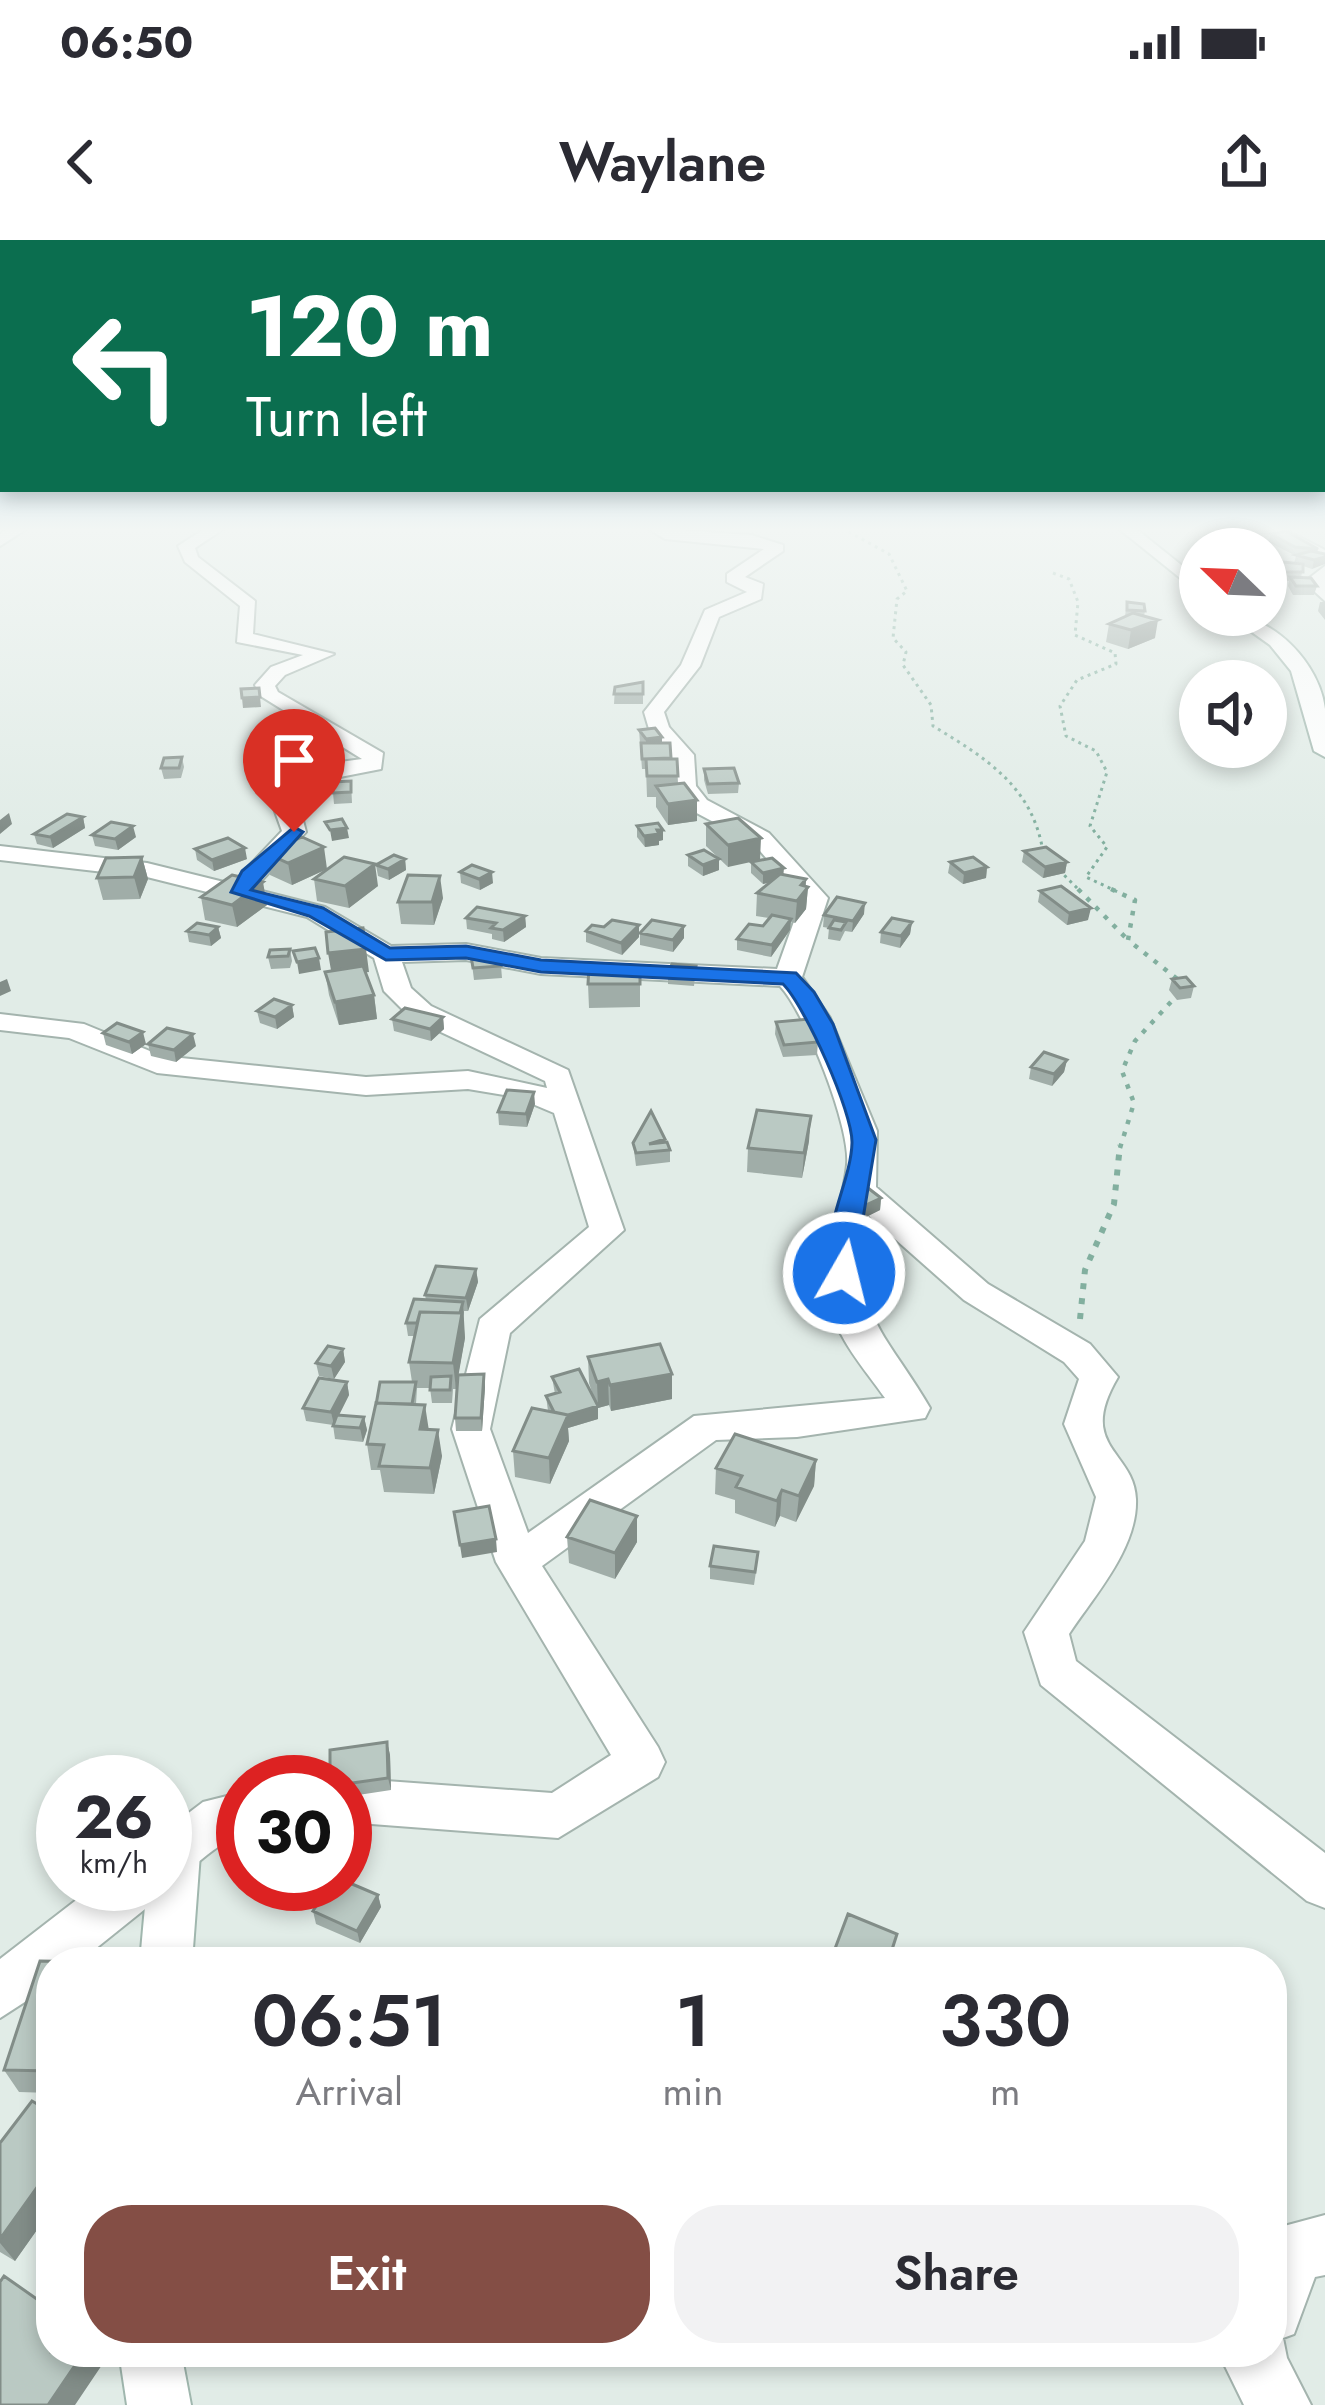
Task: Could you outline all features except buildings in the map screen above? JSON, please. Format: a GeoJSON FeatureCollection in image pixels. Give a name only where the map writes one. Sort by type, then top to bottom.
{"type":"FeatureCollection","features":[{"type":"Feature","properties":{"kind":"street"},"geometry":{"type":"LineString","coordinates":[[240,892],[248,875],[278,853],[294,832],[283,803],[283,783],[296,775],[373,764],[372,753],[268,695],[265,685],[278,670],[325,654],[243,638],[245,629]]}},
{"type":"Feature","properties":{"kind":"street"},"geometry":{"type":"LineString","coordinates":[[705,629],[690,666],[654,712],[659,729],[683,755],[685,787],[699,805],[760,838],[815,898],[788,978]]}},
{"type":"Feature","properties":{"kind":"street"},"geometry":{"type":"LineString","coordinates":[[1272,636],[1314,688],[1325,751]]}},
{"type":"Feature","properties":{"kind":"street"},"geometry":{"type":"LineString","coordinates":[[0,853],[147,870],[240,892],[316,912],[386,954],[466,952],[541,966],[788,978],[807,996],[822,1024],[864,1140],[859,1189],[843,1249],[845,1298],[859,1340],[893,1375],[911,1408],[797,1423],[708,1426],[517,1562]]}},
{"type":"Feature","properties":{"kind":"street"},"geometry":{"type":"LineString","coordinates":[[372,1801],[558,1816],[640,1762],[517,1562],[471,1429],[493,1328],[607,1229],[571,1109],[558,1076],[421,1012],[398,991],[386,954]]}},
{"type":"Feature","properties":{"kind":"street"},"geometry":{"type":"LineString","coordinates":[[0,1022],[74,1030],[157,1064],[366,1086],[468,1080],[523,1089],[571,1109]]}},
{"type":"Feature","properties":{"kind":"street"},"geometry":{"type":"LineString","coordinates":[[859,1189],[976,1292],[1077,1353],[1099,1377],[1082,1401],[1082,1435],[1115,1497],[1105,1545],[1046,1632],[1057,1672],[1325,1884]]}},
{"type":"Feature","properties":{"kind":"street"},"geometry":{"type":"LineString","coordinates":[[192,1840],[216,1821]]}},
{"type":"Feature","properties":{"kind":"street"},"geometry":{"type":"LineString","coordinates":[[57,1947],[102,1911]]}},
{"type":"Feature","properties":{"kind":"street"},"geometry":{"type":"LineString","coordinates":[[162,1911],[165,1947]]}},
{"type":"Feature","properties":{"kind":"street"},"geometry":{"type":"LineString","coordinates":[[0,1992],[36,1963]]}},
{"type":"Feature","properties":{"kind":"street"},"geometry":{"type":"LineString","coordinates":[[1287,2270],[1294,2250],[1325,2246]]}},
{"type":"Feature","properties":{"kind":"street"},"geometry":{"type":"LineString","coordinates":[[153,2367],[159,2405]]}},
{"type":"Feature","properties":{"kind":"street"},"geometry":{"type":"LineString","coordinates":[[1257,2367],[1279,2405]]}},
{"type":"Feature","properties":{"kind":"path"},"geometry":{"type":"LineString","coordinates":[[893,629],[892,638],[906,652],[903,665],[931,706],[933,726],[1011,776],[1042,819],[1044,858]]}},
{"type":"Feature","properties":{"kind":"path"},"geometry":{"type":"LineString","coordinates":[[1076,629],[1076,635],[1114,653],[1116,664],[1072,682],[1061,695],[1058,716],[1066,736],[1096,752],[1108,772],[1090,826],[1107,848],[1086,877],[1135,900],[1128,940]]}},
{"type":"Feature","properties":{"kind":"path"},"geometry":{"type":"LineString","coordinates":[[1056,868],[1128,940],[1185,985],[1135,1041],[1122,1071],[1134,1103],[1120,1144],[1114,1204],[1085,1270],[1077,1353]]}},
{"type":"Feature","properties":{"kind":"route"},"geometry":{"type":"LineString","coordinates":[[294,832],[278,853],[248,875],[240,892],[316,912],[386,954],[466,952],[541,966],[788,978],[807,996],[822,1024],[864,1140],[859,1189],[843,1249],[844,1273]]}}]}
